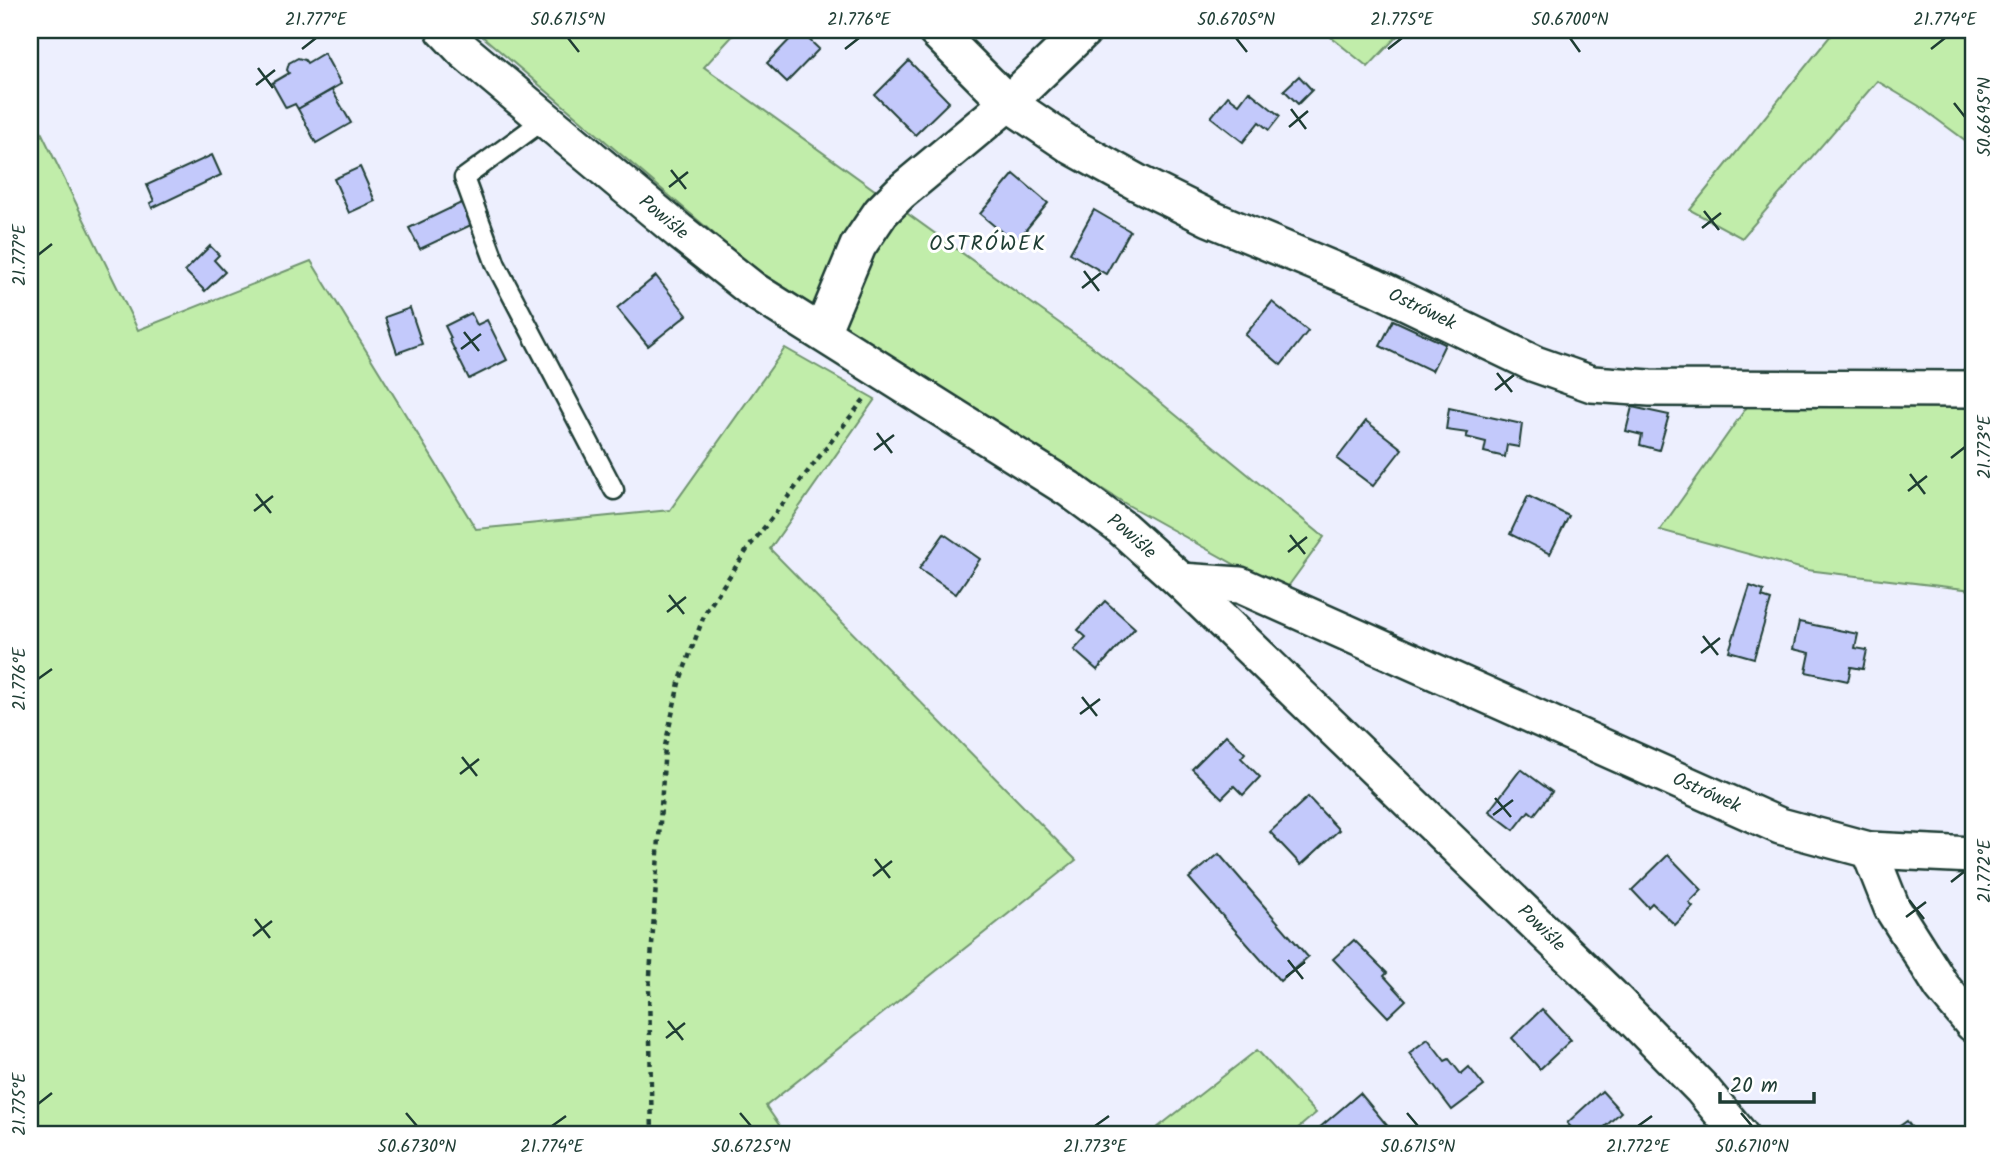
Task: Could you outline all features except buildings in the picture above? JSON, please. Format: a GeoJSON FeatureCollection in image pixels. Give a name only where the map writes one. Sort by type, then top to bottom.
{"type":"FeatureCollection","features":[{"type":"Feature","properties":{"kind":"street","name":"Powiśle"},"geometry":{"type":"LineString","coordinates":[[444,30],[464,51],[753,290],[1069,489],[1122,528],[1181,581],[1611,996],[1702,1089],[1740,1135]]}},
{"type":"Feature","properties":{"kind":"street","name":"Ostrówek"},"geometry":{"type":"LineString","coordinates":[[935,30],[1009,103],[1073,147],[1138,183],[1209,218],[1375,287],[1535,364],[1592,384],[1650,388],[1973,389]]}},
{"type":"Feature","properties":{"kind":"street"},"geometry":{"type":"LineString","coordinates":[[822,332],[858,246],[881,212],[901,192],[1009,103],[1084,30]]}},
{"type":"Feature","properties":{"kind":"street","name":"Ostrówek"},"geometry":{"type":"LineString","coordinates":[[1181,581],[1240,585],[1780,827],[1869,850],[1973,855]]}},
{"type":"Feature","properties":{"kind":"street"},"geometry":{"type":"LineString","coordinates":[[1869,850],[1892,908],[1942,987],[1973,1024]]}},
{"type":"Feature","properties":{"kind":"lane"},"geometry":{"type":"LineString","coordinates":[[545,119],[464,178],[496,265],[614,490]]}},
{"type":"Feature","properties":{"kind":"path"},"geometry":{"type":"LineString","coordinates":[[652,1135],[649,991],[665,746],[679,683],[705,613],[742,558],[885,373]]}},
{"type":"Feature","properties":{"kind":"green space"},"geometry":{"type":"Polygon","coordinates":[[[475,30],[738,30],[704,67],[1098,351],[1324,537],[1284,592],[1126,504],[754,268],[475,30]]]}},
{"type":"Feature","properties":{"kind":"green space"},"geometry":{"type":"Polygon","coordinates":[[[1322,30],[1403,30],[1368,67],[1322,30]]]}},
{"type":"Feature","properties":{"kind":"green space"},"geometry":{"type":"Polygon","coordinates":[[[1835,30],[1973,30],[1973,146],[1919,106],[1877,81],[1742,238],[1690,210],[1835,30]]]}},
{"type":"Feature","properties":{"kind":"green space"},"geometry":{"type":"Polygon","coordinates":[[[30,109],[138,330],[311,261],[476,529],[670,510],[785,348],[875,399],[770,549],[1076,860],[766,1106],[786,1135],[30,1135],[30,109]]]}},
{"type":"Feature","properties":{"kind":"green space"},"geometry":{"type":"Polygon","coordinates":[[[1973,399],[1973,590],[1807,570],[1660,530],[1749,404],[1973,399]]]}},
{"type":"Feature","properties":{"kind":"green space"},"geometry":{"type":"Polygon","coordinates":[[[1257,1050],[1316,1113],[1290,1135],[1148,1135],[1257,1050]]]}},
{"type":"Feature","properties":{"kind":"district","name":"OSTRÓWEK"},"geometry":{"type":"Point","coordinates":[988,244]}}]}
